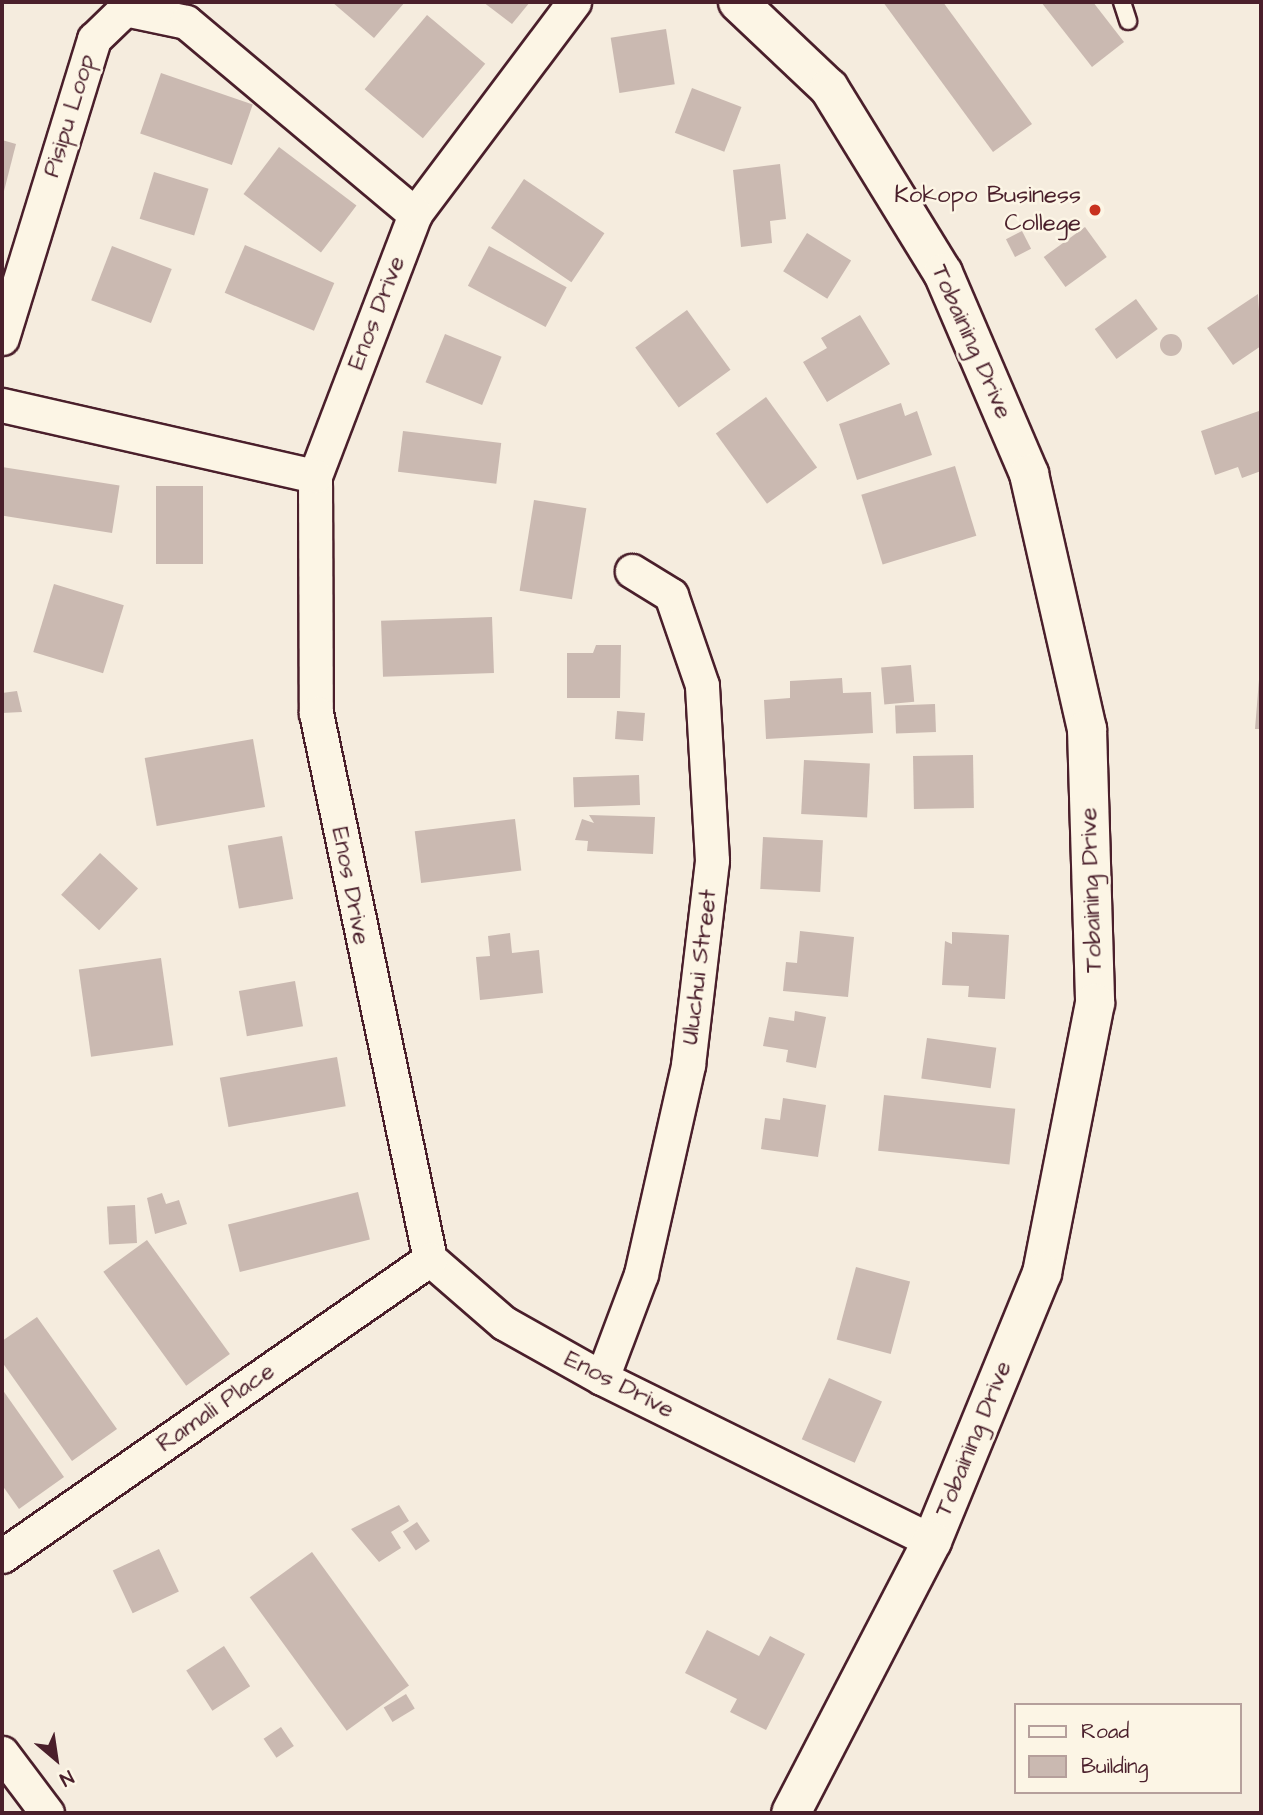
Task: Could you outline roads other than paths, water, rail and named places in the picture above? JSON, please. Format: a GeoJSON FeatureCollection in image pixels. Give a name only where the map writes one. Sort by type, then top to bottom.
{"type":"FeatureCollection","features":[{"type":"Feature","properties":{"kind":"street","name":"Enos Drive"},"geometry":{"type":"LineString","coordinates":[[574,2],[415,214],[314,476],[316,713],[430,1259],[504,1323],[602,1378],[932,1541]]}},
{"type":"Feature","properties":{"kind":"street","name":"Tobaining Drive"},"geometry":{"type":"LineString","coordinates":[[738,2],[829,88],[943,272],[1029,474],[1087,729],[1096,1003],[1042,1273],[932,1541],[791,1813]]}},
{"type":"Feature","properties":{"kind":"street","name":"Pisipu Loop"},"geometry":{"type":"LineString","coordinates":[[2,338],[94,39],[125,9],[186,22],[415,214]]}},
{"type":"Feature","properties":{"kind":"street"},"geometry":{"type":"LineString","coordinates":[[2,405],[314,476]]}},
{"type":"Feature","properties":{"kind":"street","name":"Uluchui Street"},"geometry":{"type":"LineString","coordinates":[[602,1378],[641,1274],[688,1065],[712,860],[702,685],[671,595],[632,571]]}},
{"type":"Feature","properties":{"kind":"street","name":"Ramali Place"},"geometry":{"type":"LineString","coordinates":[[2,1556],[430,1259]]}},
{"type":"Feature","properties":{"kind":"street"},"geometry":{"type":"LineString","coordinates":[[2,1754],[47,1813]]}},
{"type":"Feature","properties":{"kind":"lane"},"geometry":{"type":"LineString","coordinates":[[1122,2],[1128,21]]}},
{"type":"Feature","properties":{"kind":"place","name":"Kokopo Business College"},"geometry":{"type":"Point","coordinates":[1095,210]}}]}
